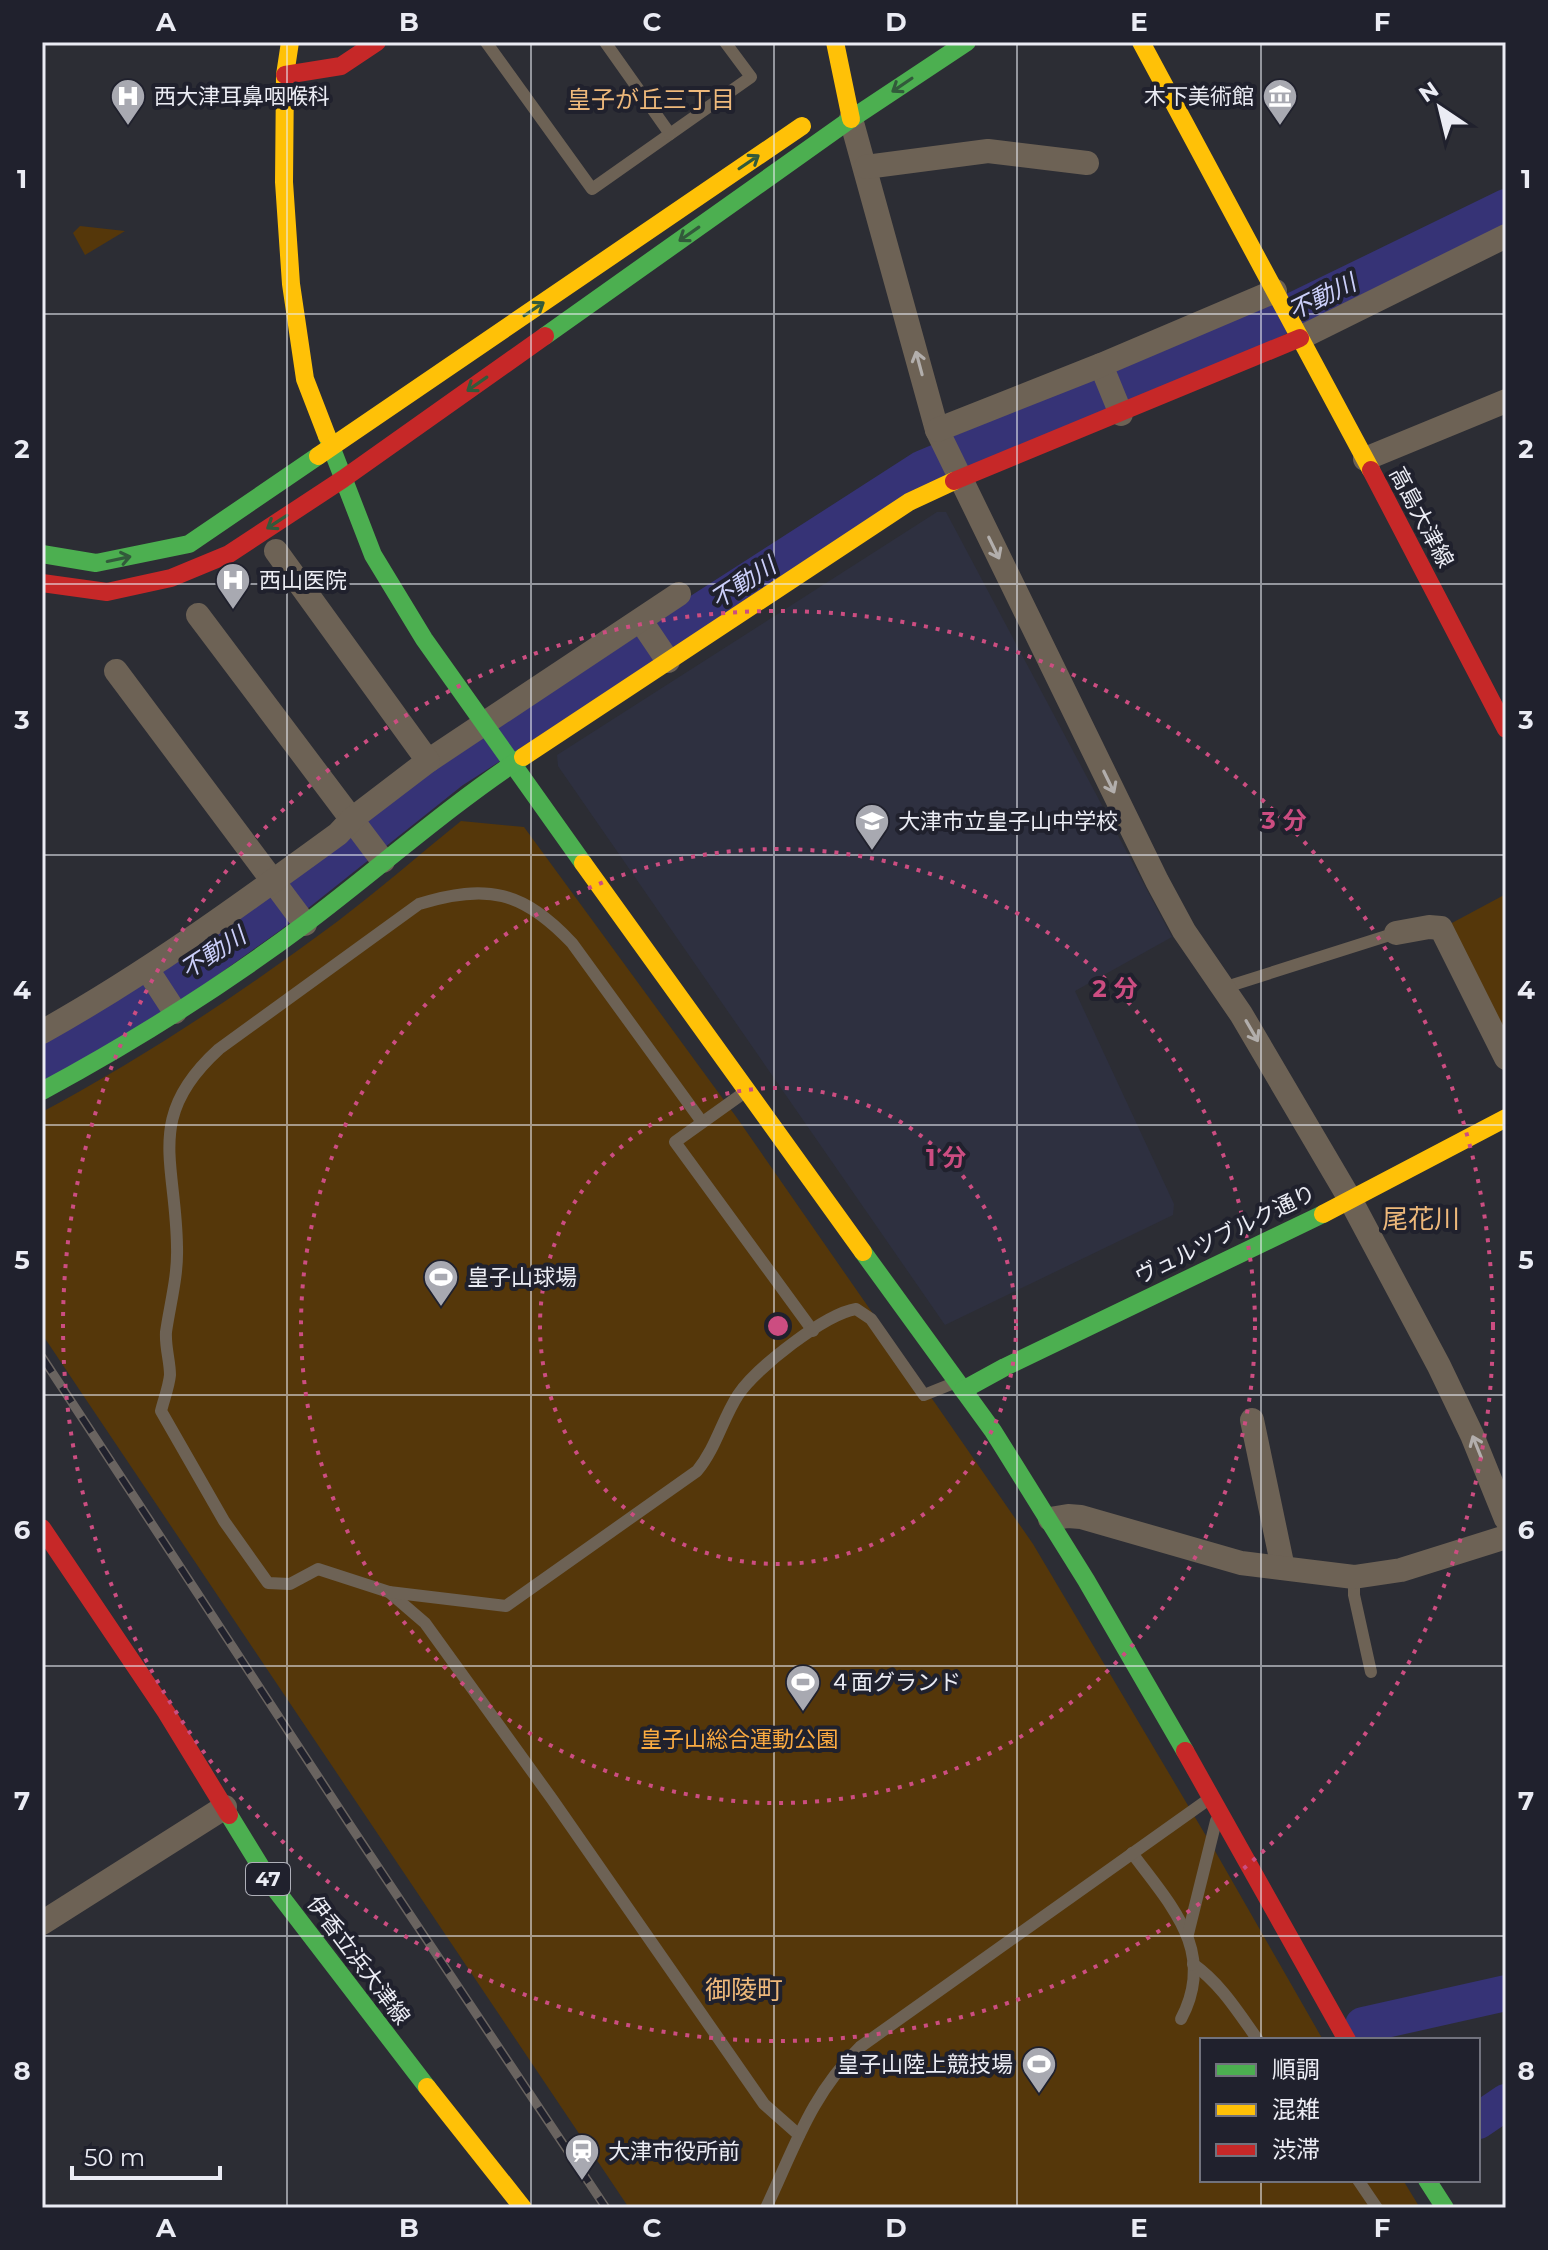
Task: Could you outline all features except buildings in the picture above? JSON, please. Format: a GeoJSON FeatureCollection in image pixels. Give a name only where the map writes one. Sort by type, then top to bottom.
{"type":"FeatureCollection","features":[{"type":"Feature","properties":{"kind":"street"},"geometry":{"type":"LineString","coordinates":[[290,42],[285,75],[284,182],[291,284],[305,379],[373,555],[424,639],[508,759],[960,1386],[1050,1519],[1216,1803],[1346,2038]]}},
{"type":"Feature","properties":{"kind":"street"},"geometry":{"type":"LineString","coordinates":[[285,75],[341,66],[377,42]]}},
{"type":"Feature","properties":{"kind":"street"},"geometry":{"type":"LineString","coordinates":[[835,42],[842,104],[866,167],[939,434],[1157,881],[1184,931],[1241,1014],[1351,1201],[1439,1366],[1472,1435],[1506,1519]]}},
{"type":"Feature","properties":{"kind":"street"},"geometry":{"type":"LineString","coordinates":[[42,554],[96,563],[189,544],[842,104],[967,42]]}},
{"type":"Feature","properties":{"kind":"street"},"geometry":{"type":"LineString","coordinates":[[939,434],[1103,369],[1276,294],[1141,42]]}},
{"type":"Feature","properties":{"kind":"street"},"geometry":{"type":"LineString","coordinates":[[42,583],[107,592],[171,578],[229,554],[343,479],[842,104]]}},
{"type":"Feature","properties":{"kind":"street"},"geometry":{"type":"LineString","coordinates":[[866,167],[988,151],[1087,163]]}},
{"type":"Feature","properties":{"kind":"street"},"geometry":{"type":"LineString","coordinates":[[42,1091],[111,1054],[304,923],[508,759],[668,661],[909,502],[958,474],[1119,410],[1298,333],[1506,236]]}},
{"type":"Feature","properties":{"kind":"street","name":"高島大津線"},"geometry":{"type":"LineString","coordinates":[[1276,294],[1506,729]]}},
{"type":"Feature","properties":{"kind":"street"},"geometry":{"type":"LineString","coordinates":[[1103,369],[1119,410]]}},
{"type":"Feature","properties":{"kind":"street"},"geometry":{"type":"LineString","coordinates":[[1365,459],[1506,401]]}},
{"type":"Feature","properties":{"kind":"street"},"geometry":{"type":"LineString","coordinates":[[276,551],[428,761]]}},
{"type":"Feature","properties":{"kind":"street"},"geometry":{"type":"LineString","coordinates":[[42,1032],[148,970],[338,834],[352,819],[428,761],[679,594]]}},
{"type":"Feature","properties":{"kind":"street"},"geometry":{"type":"LineString","coordinates":[[198,615],[382,860]]}},
{"type":"Feature","properties":{"kind":"street"},"geometry":{"type":"LineString","coordinates":[[641,621],[668,661]]}},
{"type":"Feature","properties":{"kind":"street"},"geometry":{"type":"LineString","coordinates":[[116,671],[304,923]]}},
{"type":"Feature","properties":{"kind":"street"},"geometry":{"type":"LineString","coordinates":[[1396,933],[1441,928],[1506,1058]]}},
{"type":"Feature","properties":{"kind":"street"},"geometry":{"type":"LineString","coordinates":[[148,970],[175,1011]]}},
{"type":"Feature","properties":{"kind":"street","name":"ヴュルツブルク通り"},"geometry":{"type":"LineString","coordinates":[[960,1386],[1351,1201],[1506,1118]]}},
{"type":"Feature","properties":{"kind":"street"},"geometry":{"type":"LineString","coordinates":[[1252,1420],[1283,1568]]}},
{"type":"Feature","properties":{"kind":"street"},"geometry":{"type":"LineString","coordinates":[[1050,1519],[1081,1517],[1241,1563],[1354,1577],[1401,1570],[1506,1537]]}},
{"type":"Feature","properties":{"kind":"street","name":"伊香立浜大津線"},"geometry":{"type":"LineString","coordinates":[[42,1528],[166,1712],[272,1885],[523,2208]]}},
{"type":"Feature","properties":{"kind":"street"},"geometry":{"type":"LineString","coordinates":[[42,1923],[225,1807]]}},
{"type":"Feature","properties":{"kind":"street"},"geometry":{"type":"LineString","coordinates":[[1428,2182],[1445,2208]]}},
{"type":"Feature","properties":{"kind":"lane"},"geometry":{"type":"LineString","coordinates":[[486,42],[592,189],[751,77],[725,42]]}},
{"type":"Feature","properties":{"kind":"lane"},"geometry":{"type":"LineString","coordinates":[[605,42],[670,134]]}},
{"type":"Feature","properties":{"kind":"lane"},"geometry":{"type":"LineString","coordinates":[[702,1122],[572,943],[549,919],[503,896],[472,892],[447,895],[419,904],[200,1066],[183,1087],[170,1133],[177,1272],[166,1334],[170,1374],[161,1411],[224,1521],[268,1583],[290,1584],[318,1569],[389,1592],[506,1606],[697,1471],[711,1454],[739,1393],[768,1363],[840,1312],[856,1309],[871,1319],[924,1395],[960,1386]]}},
{"type":"Feature","properties":{"kind":"lane"},"geometry":{"type":"LineString","coordinates":[[1223,988],[1396,933]]}},
{"type":"Feature","properties":{"kind":"lane"},"geometry":{"type":"LineString","coordinates":[[748,1090],[675,1142],[813,1331]]}},
{"type":"Feature","properties":{"kind":"lane"},"geometry":{"type":"LineString","coordinates":[[1354,1577],[1354,1595],[1371,1672]]}},
{"type":"Feature","properties":{"kind":"lane"},"geometry":{"type":"LineString","coordinates":[[389,1592],[425,1623],[552,1799],[764,2104],[799,2135]]}},
{"type":"Feature","properties":{"kind":"lane"},"geometry":{"type":"LineString","coordinates":[[766,2208],[814,2103],[827,2083],[860,2047],[1132,1853],[1216,1803]]}},
{"type":"Feature","properties":{"kind":"lane"},"geometry":{"type":"LineString","coordinates":[[1188,1934],[1216,1803]]}},
{"type":"Feature","properties":{"kind":"lane"},"geometry":{"type":"LineString","coordinates":[[1132,1853],[1180,1918],[1188,1934],[1195,1983],[1191,2002],[1181,2019]]}},
{"type":"Feature","properties":{"kind":"lane"},"geometry":{"type":"LineString","coordinates":[[1193,1964],[1225,1993],[1257,2038]]}},
{"type":"Feature","properties":{"kind":"lane"},"geometry":{"type":"LineString","coordinates":[[1359,2182],[1377,2208]]}},
{"type":"Feature","properties":{"kind":"shaded area","name":"大津市立皇子山中学校"},"geometry":{"type":"Polygon","coordinates":[[[937,512],[946,512],[1172,937],[1075,991],[1174,1204],[1173,1215],[945,1325],[558,766],[557,755],[937,512]]]}},
{"type":"Feature","properties":{"kind":"green space"},"geometry":{"type":"Polygon","coordinates":[[[80,226],[125,231],[85,255],[73,233],[80,226]]]}},
{"type":"Feature","properties":{"kind":"green space","name":"皇子山総合運動公園"},"geometry":{"type":"Polygon","coordinates":[[[461,821],[524,827],[737,1118],[1033,1544],[1322,2038],[1200,2038],[1200,2182],[1404,2182],[1420,2208],[629,2208],[42,1334],[42,1112],[193,1022],[267,973],[354,909],[461,821]]]}},
{"type":"Feature","properties":{"kind":"green space"},"geometry":{"type":"Polygon","coordinates":[[[1506,894],[1506,1037],[1450,924],[1506,894]]]}},
{"type":"Feature","properties":{"kind":"waterway","name":"不動川"},"geometry":{"type":"LineString","coordinates":[[42,1066],[191,972],[272,914],[453,770],[923,468],[1245,334],[1506,207]]}},
{"type":"Feature","properties":{"kind":"waterway"},"geometry":{"type":"LineString","coordinates":[[1363,2025],[1506,1993]]}},
{"type":"Feature","properties":{"kind":"waterway"},"geometry":{"type":"LineString","coordinates":[[1480,2120],[1506,2102]]}},
{"type":"Feature","properties":{"kind":"railway"},"geometry":{"type":"LineString","coordinates":[[42,1357],[606,2208]]}},
{"type":"Feature","properties":{"kind":"traffic: fast"},"geometry":{"type":"LineString","coordinates":[[545,336],[851,119],[967,42]]}},
{"type":"Feature","properties":{"kind":"traffic: fast"},"geometry":{"type":"LineString","coordinates":[[327,436],[373,555],[424,639],[583,863]]}},
{"type":"Feature","properties":{"kind":"traffic: fast"},"geometry":{"type":"LineString","coordinates":[[42,554],[96,563],[189,544],[318,456]]}},
{"type":"Feature","properties":{"kind":"traffic: fast"},"geometry":{"type":"LineString","coordinates":[[42,1091],[143,1033],[242,969],[523,757]]}},
{"type":"Feature","properties":{"kind":"traffic: fast"},"geometry":{"type":"LineString","coordinates":[[963,1390],[1323,1214]]}},
{"type":"Feature","properties":{"kind":"traffic: fast"},"geometry":{"type":"LineString","coordinates":[[863,1252],[993,1431],[1086,1580],[1185,1751]]}},
{"type":"Feature","properties":{"kind":"traffic: fast"},"geometry":{"type":"LineString","coordinates":[[229,1815],[272,1885],[427,2087]]}},
{"type":"Feature","properties":{"kind":"traffic: fast"},"geometry":{"type":"LineString","coordinates":[[1428,2182],[1445,2208]]}},
{"type":"Feature","properties":{"kind":"traffic: slow"},"geometry":{"type":"LineString","coordinates":[[290,42],[285,75],[284,182],[291,284],[305,379],[327,436]]}},
{"type":"Feature","properties":{"kind":"traffic: slow"},"geometry":{"type":"LineString","coordinates":[[835,42],[851,119]]}},
{"type":"Feature","properties":{"kind":"traffic: slow"},"geometry":{"type":"LineString","coordinates":[[1141,42],[1371,470]]}},
{"type":"Feature","properties":{"kind":"traffic: slow"},"geometry":{"type":"LineString","coordinates":[[318,456],[802,126]]}},
{"type":"Feature","properties":{"kind":"traffic: slow"},"geometry":{"type":"LineString","coordinates":[[523,757],[909,502],[954,481]]}},
{"type":"Feature","properties":{"kind":"traffic: slow"},"geometry":{"type":"LineString","coordinates":[[583,863],[863,1252]]}},
{"type":"Feature","properties":{"kind":"traffic: slow"},"geometry":{"type":"LineString","coordinates":[[1323,1214],[1506,1118]]}},
{"type":"Feature","properties":{"kind":"traffic: slow"},"geometry":{"type":"LineString","coordinates":[[427,2087],[523,2208]]}},
{"type":"Feature","properties":{"kind":"traffic: jam"},"geometry":{"type":"LineString","coordinates":[[285,75],[341,66],[377,42]]}},
{"type":"Feature","properties":{"kind":"traffic: jam"},"geometry":{"type":"LineString","coordinates":[[42,583],[107,592],[171,578],[229,554],[343,479],[545,336]]}},
{"type":"Feature","properties":{"kind":"traffic: jam"},"geometry":{"type":"LineString","coordinates":[[954,481],[1300,338]]}},
{"type":"Feature","properties":{"kind":"traffic: jam"},"geometry":{"type":"LineString","coordinates":[[1371,470],[1506,729]]}},
{"type":"Feature","properties":{"kind":"traffic: jam"},"geometry":{"type":"LineString","coordinates":[[42,1528],[166,1712],[229,1815]]}},
{"type":"Feature","properties":{"kind":"traffic: jam"},"geometry":{"type":"LineString","coordinates":[[1185,1751],[1346,2038]]}},
{"type":"Feature","properties":{"kind":"place","name":"西大津耳鼻咽喉科"},"geometry":{"type":"Point","coordinates":[128,127]}},
{"type":"Feature","properties":{"kind":"place","name":"木下美術館"},"geometry":{"type":"Point","coordinates":[1280,127]}},
{"type":"Feature","properties":{"kind":"place","name":"西山医院"},"geometry":{"type":"Point","coordinates":[233,611]}},
{"type":"Feature","properties":{"kind":"place","name":"大津市立皇子山中学校"},"geometry":{"type":"Point","coordinates":[872,852]}},
{"type":"Feature","properties":{"kind":"place","name":"皇子山球場"},"geometry":{"type":"Point","coordinates":[441,1308]}},
{"type":"Feature","properties":{"kind":"place","name":"４面グランド"},"geometry":{"type":"Point","coordinates":[803,1713]}},
{"type":"Feature","properties":{"kind":"place","name":"皇子山陸上競技場"},"geometry":{"type":"Point","coordinates":[1039,2095]}},
{"type":"Feature","properties":{"kind":"place","name":"大津市役所前"},"geometry":{"type":"Point","coordinates":[582,2182]}},
{"type":"Feature","properties":{"kind":"district","name":"皇子が丘三丁目"},"geometry":{"type":"Point","coordinates":[651,100]}},
{"type":"Feature","properties":{"kind":"district","name":"尾花川"},"geometry":{"type":"Point","coordinates":[1421,1219]}},
{"type":"Feature","properties":{"kind":"district","name":"御陵町"},"geometry":{"type":"Point","coordinates":[744,1990]}}]}
